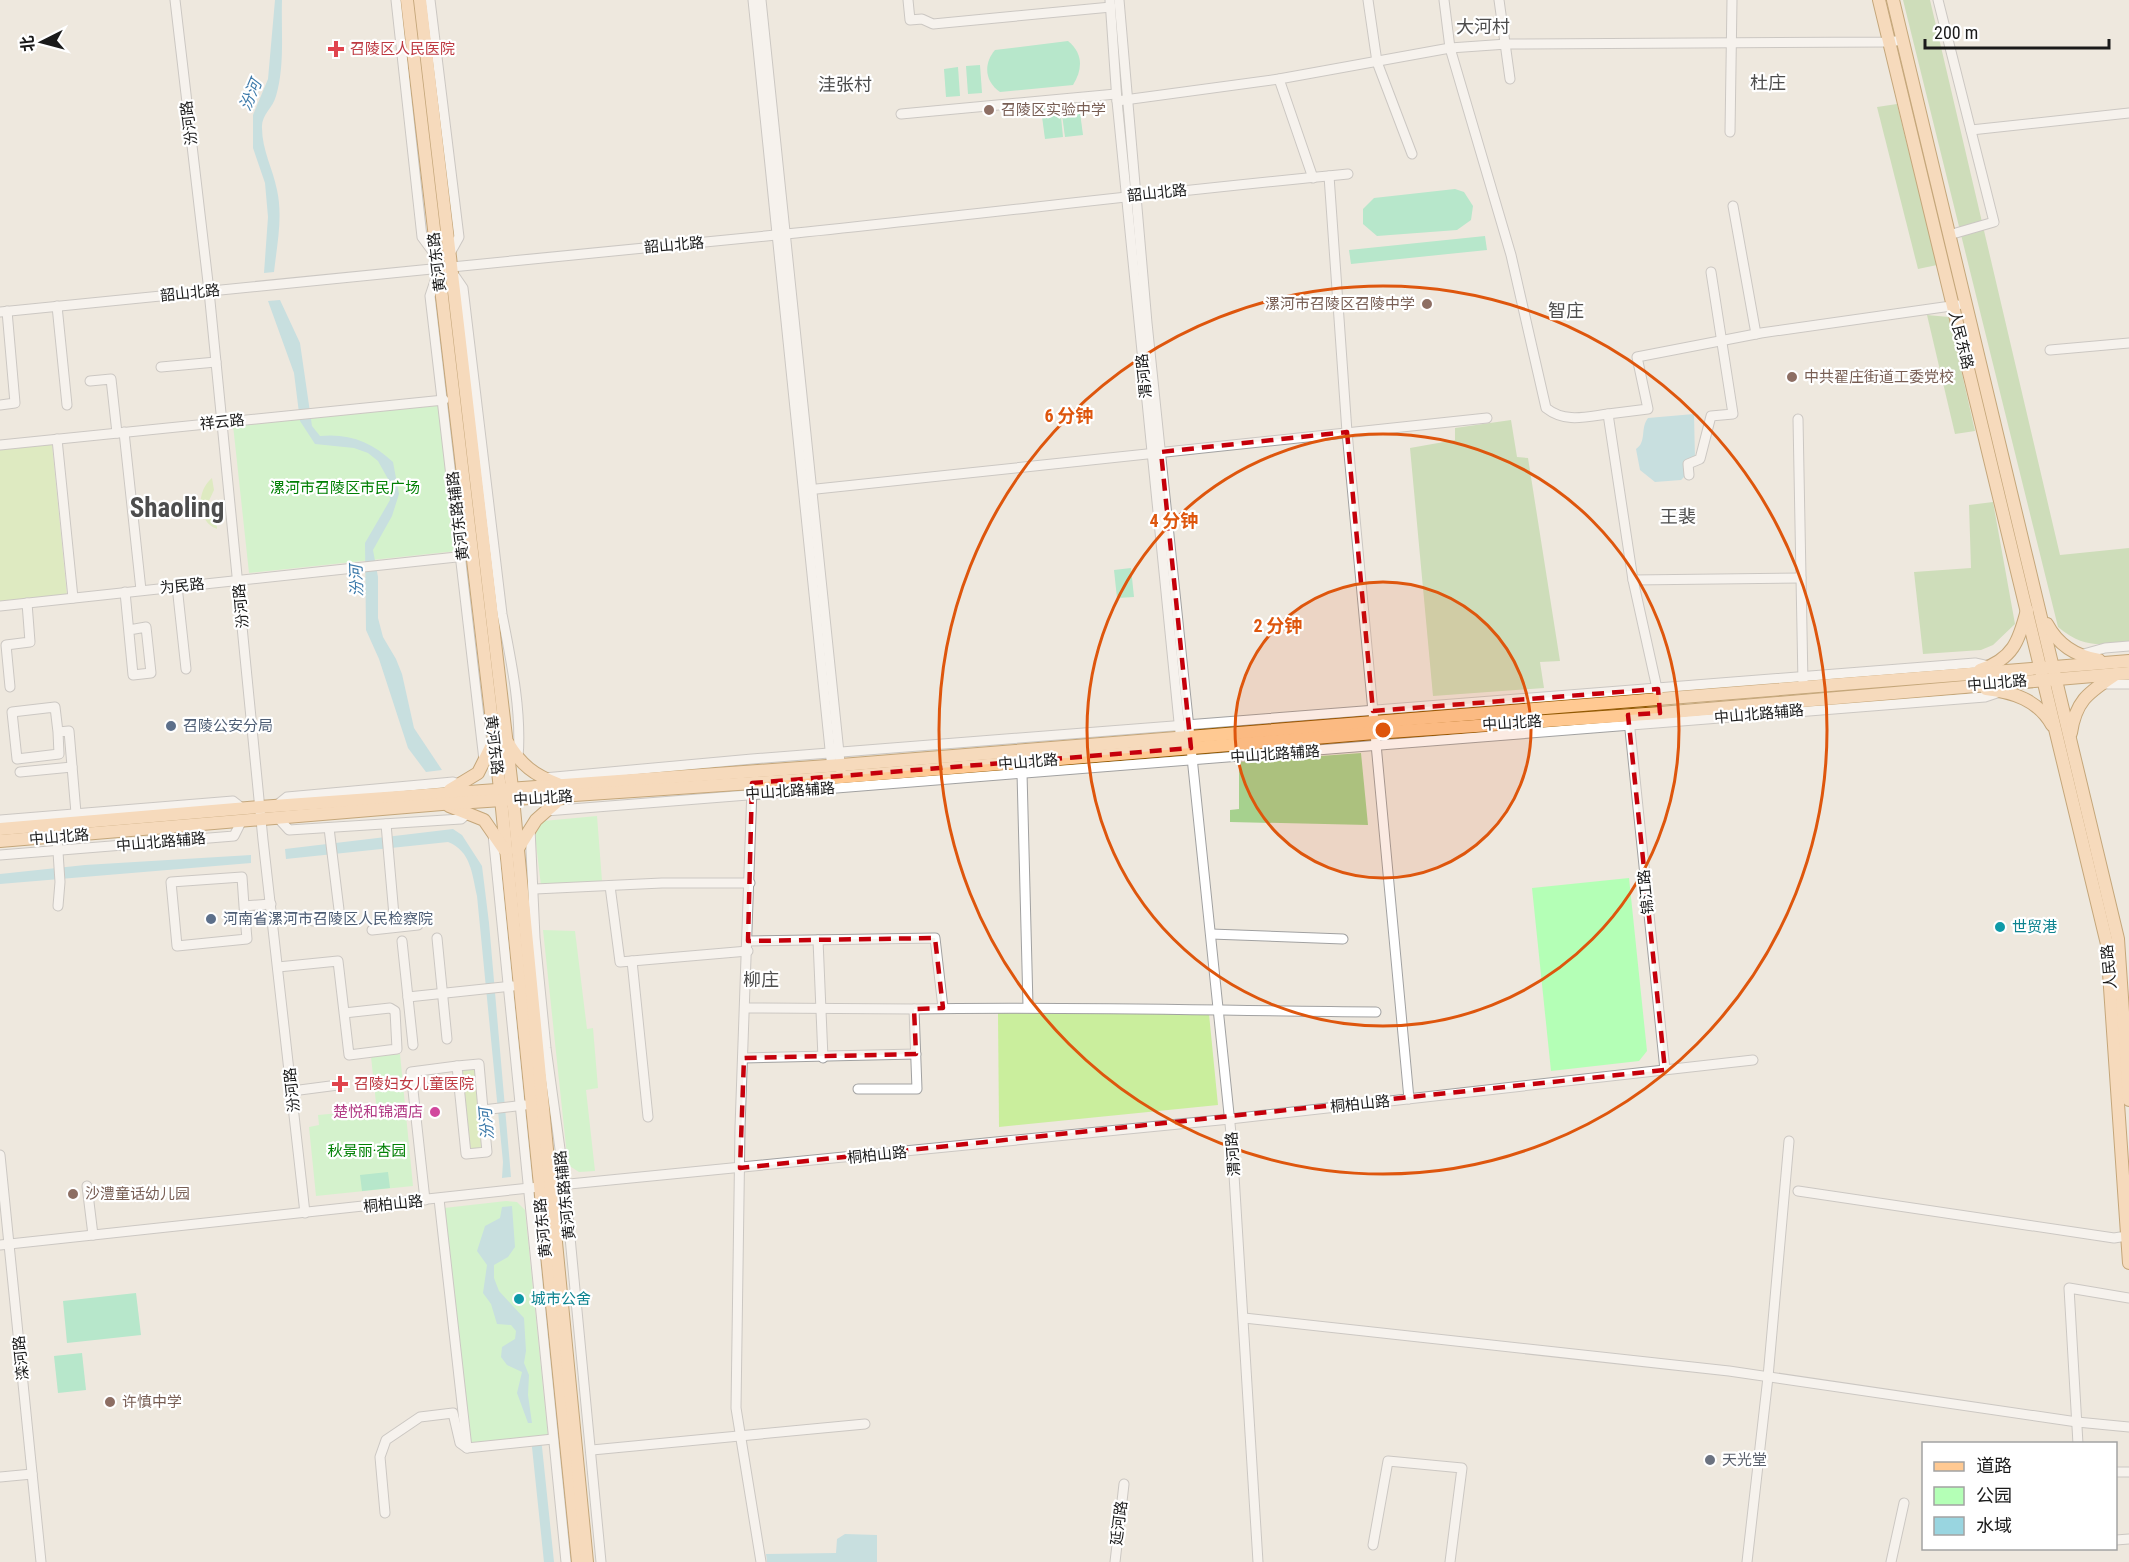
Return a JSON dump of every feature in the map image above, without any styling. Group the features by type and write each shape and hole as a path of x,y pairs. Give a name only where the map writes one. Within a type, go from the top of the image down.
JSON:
{"main road":[{"name":"黄河东路","path":"407,0 467,556 500,741"},
{"name":"黄河东路","path":"420,0 506,795 539,1187 578,1562"},
{"name":"人民东路","path":"1879,0 1953,306 2033,609"},
{"name":"人民东路","path":"1893,0 1966,304 2048,673"},
{"path":"1965,680 1992,666 2010,653 2019,640 2033,609 2054,636 2080,655 2120,670"},
{"name":"中山北路","path":"0,829 242,808 442,799 752,777 836,765 1184,731 1660,706 2048,673 2120,670 2129,661"},
{"path":"1965,680 2029,700 2041,710 2064,737 2077,706 2087,694 2120,670"},
{"name":"人民路","path":"2048,673 2118,939 2129,1100"},
{"name":"中山北路","path":"836,765 1192,754 1374,722 1629,720 1660,706 1803,683 1965,680"},
{"name":"人民路","path":"2064,737 2107,944 2129,1263"},
{"path":"500,741 518,758 562,791 511,850 484,820 442,799 478,773 500,741"},
{"name":"中山北路","path":"0,841 279,819 442,799"},
{"name":"黄河东路","path":"511,850 513,986 525,1105 539,1187 586,1562"}],"street":[{"name":"汾河路","path":"175,0 209,291 261,820 305,1213"},
{"path":"396,0 422,237 437,265"},
{"path":"430,0 459,237 450,264 464,288 502,614 510,655 519,742 518,758"},
{"path":"753,0 782,235"},
{"path":"761,0 782,235 836,765"},
{"path":"908,0 910,20 922,19 933,24 1110,4"},
{"name":"渭河路","path":"1119,0 1120,98"},
{"path":"1368,0 1377,62 1413,154"},
{"path":"1444,0 1449,48 1511,255 1546,408 1557,416 1571,418 1648,408 1637,357 1756,334 1966,304"},
{"path":"1499,0 1510,78"},
{"path":"1730,132 1732,0"},
{"path":"1938,0 1994,222 1949,235"},
{"name":"渭河路","path":"1110,4 1184,731 1192,754 1230,1119 1258,1562"},
{"path":"901,114 1120,98 1279,79 1449,48 1505,44 1889,42 1902,40"},
{"path":"1279,79 1313,178"},
{"path":"1971,130 2129,113"},
{"name":"韶山北路","path":"3,312 437,265 782,235 1131,195 1348,174"},
{"path":"1329,176 1347,432 1409,1099"},
{"path":"1732,206 1756,334"},
{"name":"黄河东路辅路","path":"437,265 430,296 467,556 485,762"},
{"path":"1689,475 1688,464 1700,459 1711,416 1733,414 1711,272"},
{"path":"57,306 67,405"},
{"path":"0,405 15,403 11,355 3,312"},
{"path":"2050,350 2129,343"},
{"path":"0,356 11,355"},
{"path":"161,367 216,362"},
{"path":"90,381 111,379 141,590"},
{"name":"祥云路","path":"0,445 444,400"},
{"path":"1608,414 1633,580 1660,706"},
{"path":"808,489 1487,418"},
{"path":"1798,419 1803,683 1975,663 1992,666"},
{"path":"57,439 73,598"},
{"name":"为民路","path":"0,606 467,556"},
{"path":"1633,580 1801,578"},
{"path":"177,586 186,669"},
{"path":"125,592 133,675 151,673 146,627 129,630"},
{"path":"10,687 6,645 30,642 27,603"},
{"path":"2080,655 2105,648 2129,646"},
{"path":"2101,684 2129,684"},
{"name":"中山北路辅路","path":"1660,706 1985,697 2002,691"},
{"path":"55,707 58,732 59,754 17,759 12,712 55,707"},
{"name":"中山北路辅路","path":"542,778 1022,773 1192,754 1376,747 1629,720"},
{"name":"锦江路","path":"1629,720 1665,1070"},
{"path":"58,732 69,731 76,813"},
{"path":"20,772 72,767"},
{"path":"1022,773 1028,1006"},
{"path":"752,777 740,1168 736,1408 761,1562"},
{"name":"中山北路辅路","path":"546,811 752,777"},
{"path":"277,806 287,797 453,782 463,785"},
{"path":"0,820 233,801 242,808"},
{"path":"279,819 289,830 461,819 468,813"},
{"name":"中山北路辅路","path":"0,855 234,836 242,822"},
{"path":"386,824 395,927"},
{"path":"313,921 340,918 329,828"},
{"name":"黄河东路辅路","path":"530,828 535,889 535,938 565,1185 601,1562"},
{"path":"408,997 513,986 492,829"},
{"path":"57,837 60,882 58,906"},
{"path":"242,877 244,906 247,939 177,946 171,882 242,877"},
{"path":"535,889 750,883"},
{"path":"610,886 620,962 818,940 935,938 943,1008"},
{"path":"244,906 271,903"},
{"path":"372,930 417,925"},
{"path":"1211,934 1343,939"},
{"path":"437,938 447,1039"},
{"path":"402,940 413,1045"},
{"path":"818,940 823,1058"},
{"path":"278,967 338,961 348,1055 397,1049 395,1011 390,1008 344,1013"},
{"path":"632,961 648,1117"},
{"path":"746,1008 914,1009 1028,1006 1376,1012"},
{"path":"858,1089 917,1089 914,1009"},
{"path":"744,1058 823,1058 916,1054"},
{"name":"桐柏山路","path":"5,1245 539,1187 1230,1119 1753,1060"},
{"path":"425,1200 411,1072 457,1066 479,1064 487,1152 466,1154 457,1066"},
{"path":"292,1091 338,1085"},
{"path":"483,1110 525,1105"},
{"path":"1747,1562 1768,1377 1789,1141"},
{"name":"滦河路","path":"0,1158 5,1245 41,1562"},
{"path":"87,1186 93,1235"},
{"path":"539,1187 553,1439 566,1562"},
{"path":"1798,1191 2114,1238 2127,1236"},
{"path":"439,1199 467,1448"},
{"path":"2078,1442 2069,1288 2129,1298"},
{"path":"1244,1318 1768,1377 2077,1422 2129,1427"},
{"path":"385,1513 380,1457 386,1440 420,1417 453,1413 460,1443 467,1448 553,1439"},
{"path":"592,1450 865,1424"},
{"path":"1373,1545 1388,1461 1462,1468 1450,1562"},
{"path":"0,1477 32,1474"},
{"name":"延河路","path":"1115,1562 1124,1484"},
{"path":"1891,1562 1904,1503"}],"highlighted area":[{"path":"1347,432 1373,711 1658,689 1660,713 1628,715 1665,1070 740,1168 744,1058 916,1054 914,1009 943,1008 935,938 748,941 752,783 1191,748 1161,452"}],"green space":[{"path":"1903,0 1930,0 2060,555 2129,548 2129,642 2091,644 2076,639 2058,627"},
{"path":"1068,41 1077,51 1080,62 1079,73 1073,85 1000,92 991,83 987,67 995,50"},
{"path":"980,65 982,93 968,94 966,66"},
{"path":"958,67 960,96 946,97 944,69"},
{"path":"1897,104 1937,265 1918,269 1877,107"},
{"path":"1079,105 1083,135 1065,137 1061,107"},
{"path":"1060,107 1063,137 1045,139 1041,109"},
{"path":"1455,189 1464,192 1473,206 1471,220 1457,230 1377,236 1363,224 1363,209 1374,198"},
{"path":"1485,236 1487,250 1351,264 1349,250"},
{"path":"1927,315 1949,317 1975,431 1955,434"},
{"name":"漯河市召陵区市民广场","path":"441,403 457,551 249,573 233,425"},
{"path":"1511,420 1517,457 1528,458 1560,661 1540,662 1544,688 1433,696 1410,448 1455,440 1455,428"},
{"path":"52,444 67,595 0,602 0,449"},
{"path":"212,478 214,490 207,505 216,517 217,529 205,519 201,505 203,490"},
{"path":"1993,502 2015,624 1993,645 1981,650 1923,654 1914,572 1971,568 1969,505"},
{"path":"1131,568 1134,597 1117,598 1114,570"},
{"path":"1361,753 1368,825 1230,822 1230,810 1239,809 1239,762"},
{"path":"597,816 602,881 541,886 535,835 543,821"},
{"path":"1629,878 1647,1051 1639,1061 1551,1071 1532,888"},
{"path":"543,930 575,931 587,1029 593,1028 598,1088 586,1090 595,1171 579,1172 568,1165"},
{"path":"998,1013 1209,1014 1218,1105 999,1127"},
{"name":"秋景丽·杏园","path":"400,1054 413,1186 316,1196 309,1127 319,1125 318,1115 372,1110 376,1103 371,1057"},
{"path":"475,1066 484,1150 471,1152 462,1068"},
{"path":"388,1172 390,1188 362,1191 360,1175"},
{"path":"506,1201 517,1202 525,1210 548,1436 469,1444 444,1208"},
{"path":"136,1293 141,1335 67,1343 63,1301"},
{"path":"82,1353 86,1390 58,1393 54,1356"}],"water":[{"path":"275,0 282,0 281,73 276,96 263,119 262,128 279,200 279,221 274,272 264,273 268,217 265,183 253,148 253,115 268,79"},
{"path":"280,300 300,343 312,426 320,436 341,436 360,440 377,449 393,462 399,494 392,516 373,550 378,577 378,618 383,637 402,674 414,728 442,770 426,772 408,748 379,659 366,630 365,543 390,500 388,479 378,461 368,453 354,448 315,444 300,421 294,373 268,301"},
{"path":"1694,414 1695,459 1685,460 1684,477 1681,480 1655,482 1640,470 1636,449 1641,443 1648,418"},
{"path":"453,829 462,835 482,866 511,1177 502,1178 503,1162 477,896 472,872 462,851 448,842 286,859 285,849"},
{"path":"251,855 251,863 0,884 0,874 85,865"},
{"path":"512,1206 515,1247 508,1257 494,1265 494,1278 499,1291 524,1318 526,1351 524,1363 529,1375 528,1395 532,1423 528,1423 517,1393 522,1372 507,1365 501,1357 502,1347 515,1339 516,1331 511,1325 497,1324 491,1304 483,1293 487,1265 477,1251 485,1226 500,1218 502,1207"},
{"path":"845,1534 877,1535 877,1562 767,1562 766,1554 836,1553 837,1539"}],"waterway":[{"name":"汾河","path":"537,1447 549,1562"}],"place":[{"name":"召陵区人民医院","path":"336,49"},
{"name":"召陵区实验中学","path":"989,110"},
{"name":"漯河市召陵区召陵中学","path":"1427,304"},
{"name":"中共翟庄街道工委党校","path":"1792,377"},
{"name":"召陵公安分局","path":"171,726"},
{"name":"河南省漯河市召陵区人民检察院","path":"211,919"},
{"name":"世贸港","path":"2000,927"},
{"name":"召陵妇女儿童医院","path":"340,1084"},
{"name":"楚悦和锦酒店","path":"435,1112"},
{"name":"沙澧童话幼儿园","path":"73,1194"},
{"name":"城市公舍","path":"519,1299"},
{"name":"许慎中学","path":"110,1402"},
{"name":"天光堂","path":"1710,1460"}],"district":[{"name":"大河村","path":"1483,27"},
{"name":"杜庄","path":"1768,83"},
{"name":"洼张村","path":"845,85"},
{"name":"智庄","path":"1566,311"},
{"name":"Shaoling","path":"177,508"},
{"name":"王裴","path":"1678,517"},
{"name":"柳庄","path":"761,980"}]}
